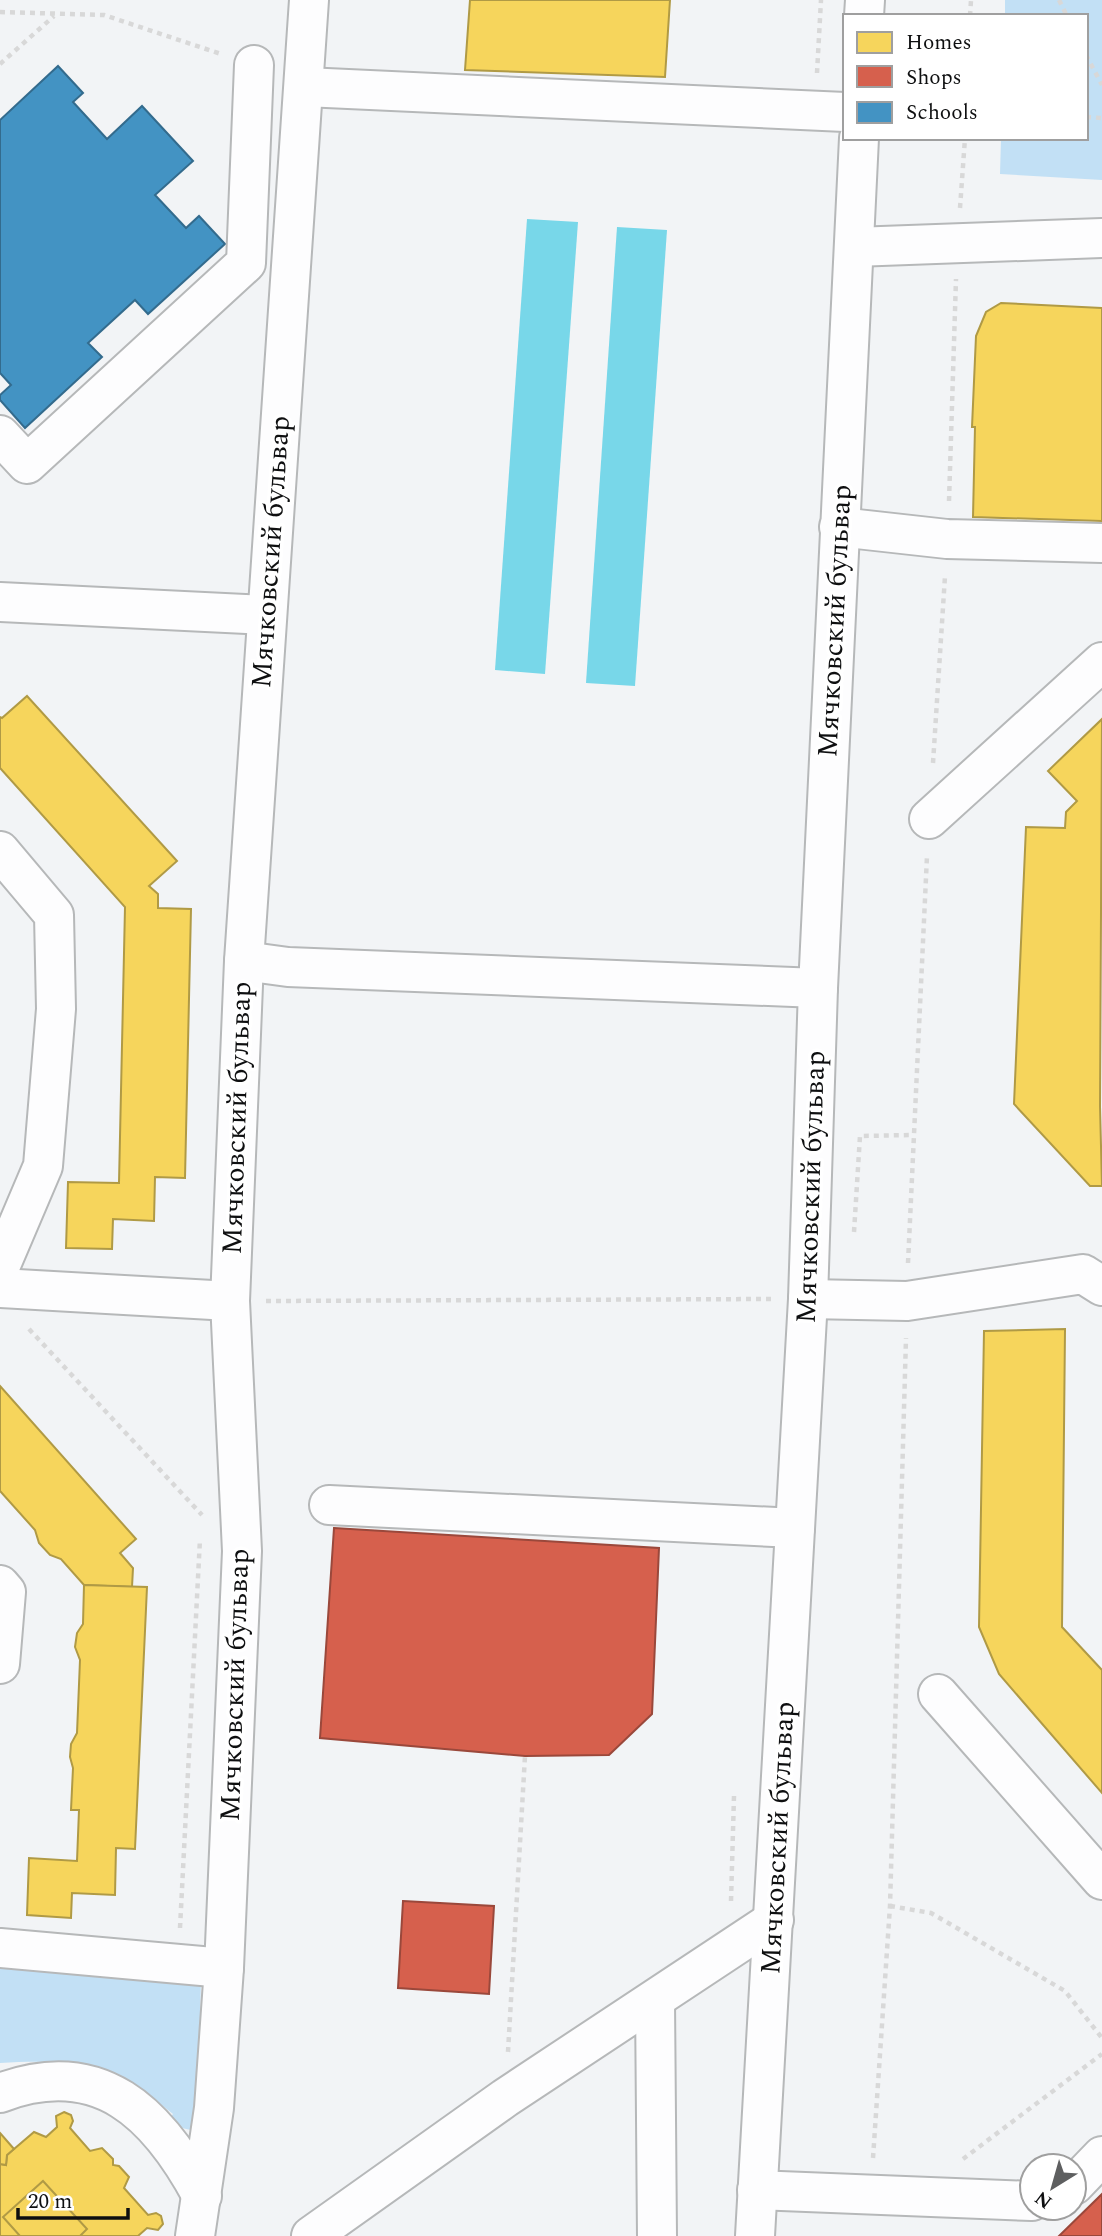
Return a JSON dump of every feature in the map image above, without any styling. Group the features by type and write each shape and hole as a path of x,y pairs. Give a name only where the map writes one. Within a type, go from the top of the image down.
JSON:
{"street":[{"name":"Мячковский бульвар","path":"195,2236 214,2108 224,1968 242,1550 230,1301 244,961 309,0"},
{"path":"0,435 27,464 246,263 254,65"},
{"path":"305,87 830,112"},
{"name":"Мячковский бульвар","path":"755,2236 775,1920 808,1299 818,988 859,140"},
{"path":"853,247 1102,238"},
{"path":"839,527 947,539 1102,543"},
{"path":"0,602 266,615"},
{"path":"929,819 1102,662"},
{"path":"0,851 54,915 56,1009 43,1166 0,1267"},
{"path":"244,961 302,967 818,988"},
{"path":"808,1299 907,1301 1096,1274"},
{"path":"0,1288 230,1301"},
{"path":"329,1505 795,1528"},
{"path":"0,1585 6,1592 0,1664"},
{"path":"938,1694 1102,1880"},
{"path":"311,2236 505,2098 775,1920"},
{"path":"0,1948 224,1968"},
{"path":"655,2000 657,2236"},
{"path":"0,2093 16,2087 72,2083 95,2087 119,2096 141,2110 158,2128 202,2196"},
{"path":"1088,2170 1102,2156"},
{"path":"757,2190 1018,2200"}],"path":[{"path":"821,0 830,112"},
{"path":"0,12 104,15 254,65"},
{"path":"0,64 55,15"},
{"path":"1088,59 1102,85"},
{"path":"870,2193 890,1906 913,1135 947,539 958,244 965,140"},
{"path":"854,1232 860,1136 913,1135"},
{"path":"230,1301 808,1299"},
{"path":"27,1327 202,1514 242,1550"},
{"path":"505,2098 525,1756"},
{"path":"731,1906 734,1796"},
{"path":"890,1906 931,1913 1065,1991 1102,2038"},
{"path":"915,2195 1102,2054"}],"shaded area":[{"path":"1005,0 1102,0 1102,180 1000,174 1001,140 1088,140 1088,14 1005,14"},
{"path":"0,1965 201,1980 197,2130 179,2126 170,2118 173,2114 152,2098 112,2075 92,2068 50,2062 0,2063"}],"water":[{"path":"527,219 578,222 545,674 495,670"},
{"path":"617,227 667,230 635,686 586,683"}],"building: Homes":[{"path":"470,0 670,0 665,77 465,70"},
{"path":"1001,303 1102,308 1102,521 973,517 975,427 972,427 976,336 986,312"},
{"path":"27,696 177,861 149,886 158,894 158,908 191,909 185,1178 155,1177 154,1221 113,1219 112,1249 66,1248 68,1182 119,1183 125,907 0,768 0,717"},
{"path":"1102,719 1102,1186 1090,1186 1014,1104 1026,827 1065,828 1066,812 1077,801 1048,771"},
{"path":"1065,1329 1062,1627 1102,1670 1102,1793 999,1674 979,1627 984,1331"},
{"path":"0,1386 136,1539 120,1553 133,1568 132,1587 84,1585 61,1559 50,1555 39,1543 35,1530 0,1491"},
{"path":"84,1585 147,1587 135,1849 116,1848 115,1895 72,1893 71,1918 27,1915 29,1858 77,1861 79,1810 71,1810 73,1768 70,1757 71,1744 77,1733 80,1660 75,1647 77,1633 83,1624"},
{"path":"64,2112 71,2115 73,2121 70,2128 90,2151 102,2148 113,2159 113,2165 119,2166 129,2177 124,2188 148,2215 156,2213 161,2216 163,2224 158,2230 147,2228 138,2236 0,2236 0,2164 6,2165 7,2155 34,2132 46,2137 57,2127 56,2116"},
{"path":"0,2133 14,2149 7,2155 6,2165 0,2164"},
{"path":"43,2181 87,2229 80,2236 20,2236 3,2217"}],"building: Shops":[{"path":"334,1528 659,1548 652,1714 609,1755 525,1756 320,1738"},
{"path":"403,1901 494,1906 489,1994 398,1988"},
{"path":"1102,2194 1102,2236 1059,2236 1073,2222 1088,2222 1088,2208"}],"building: Schools":[{"path":"58,66 83,93 73,102 107,139 142,106 193,161 155,195 186,228 199,216 225,244 148,314 135,300 88,343 102,357 25,428 0,400 0,395 11,385 0,373 0,120"}]}
